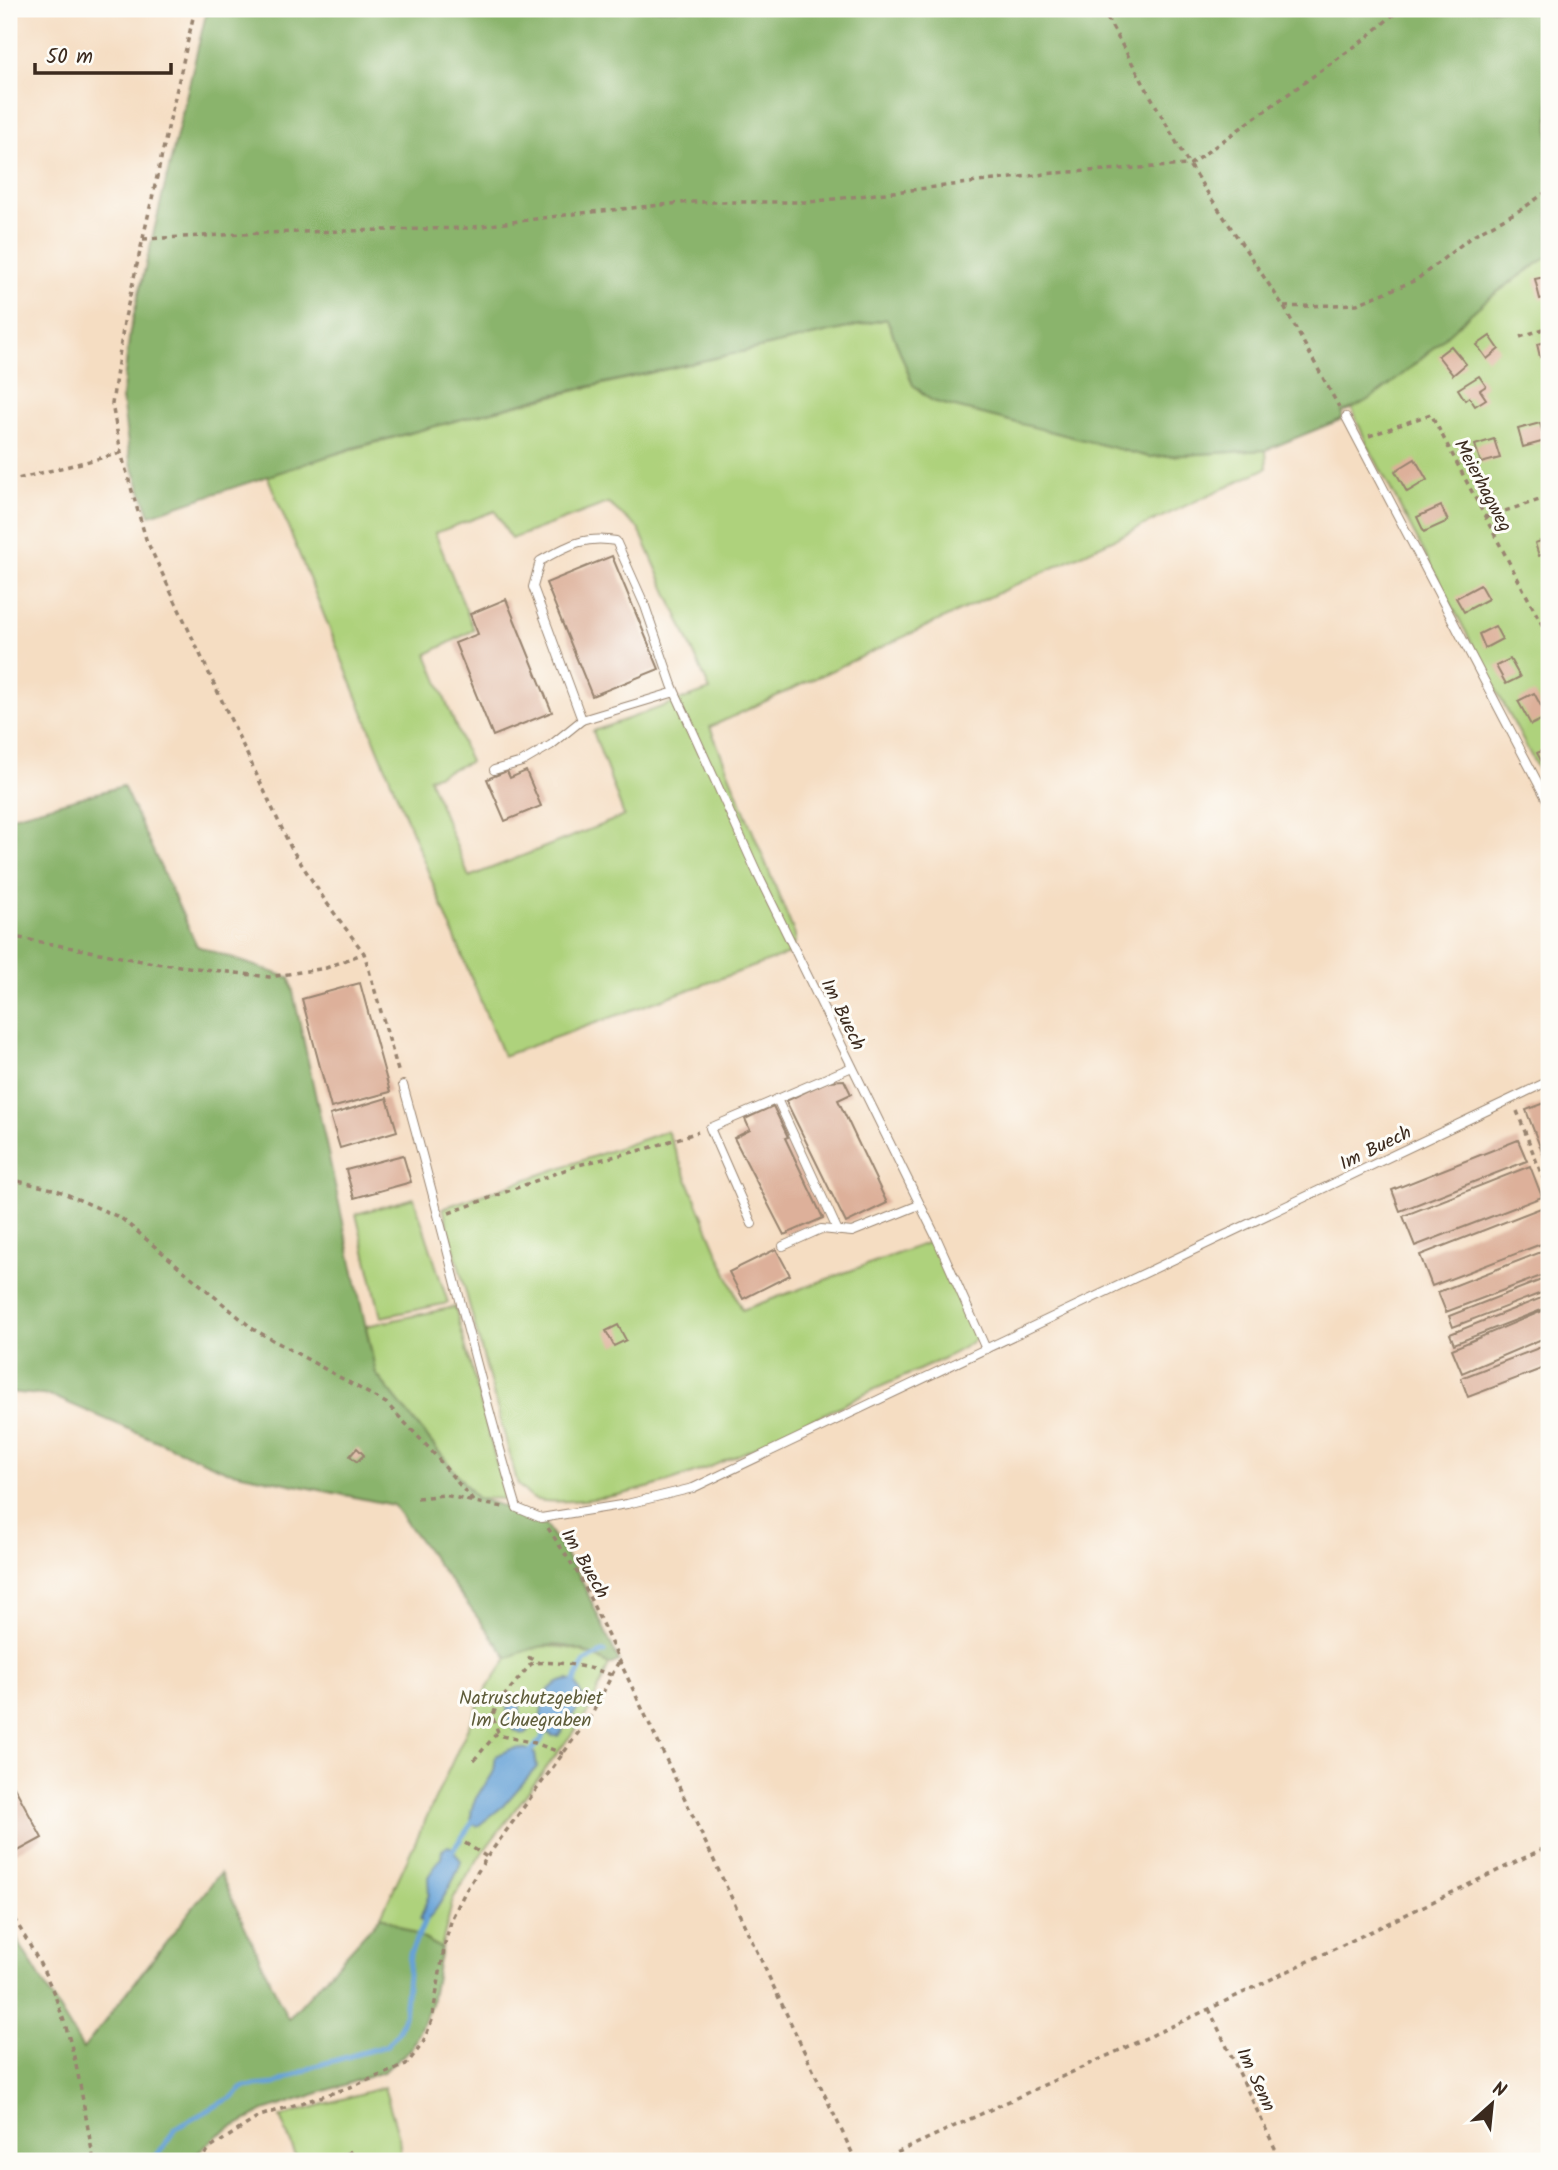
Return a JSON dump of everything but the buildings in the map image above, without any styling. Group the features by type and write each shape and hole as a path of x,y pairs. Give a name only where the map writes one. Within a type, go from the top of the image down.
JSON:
{"lane":[{"path":"1346,417 1549,804"},
{"name":"Im Buech","path":"582,720 533,587 540,561 570,544 597,537 616,541 645,606 675,692 758,875 937,1239 986,1349"},
{"path":"494,770 522,762 551,745 582,720 675,692"},
{"path":"752,1224 709,1128 852,1067"},
{"name":"Im Buech","path":"517,1508 541,1518 627,1504 693,1488 1549,1081"},
{"path":"402,1086 440,1216 475,1358 517,1508"},
{"path":"777,1099 838,1231"},
{"path":"783,1246 821,1229 852,1233 919,1205"}],"path":[{"path":"195,9 124,322 112,404 121,453 146,539 291,848 364,953 402,1086"},
{"path":"1102,9 1188,165 1284,307 1346,417"},
{"path":"143,239 467,228 692,202 808,202 1054,173 1188,165 1365,39 1400,9"},
{"path":"1284,307 1357,304 1416,280 1475,234 1522,209 1549,190"},
{"path":"1520,337 1549,327"},
{"name":"Meierhagweg","path":"1358,441 1431,414 1549,638"},
{"path":"9,481 121,453"},
{"path":"1486,517 1549,496"},
{"path":"9,936 147,962 269,977 326,968 364,953"},
{"path":"1512,1098 1549,1194"},
{"path":"440,1216 578,1166 646,1149 709,1128"},
{"path":"9,1180 57,1190 121,1218 253,1329 386,1403 429,1448 474,1502"},
{"path":"417,1498 445,1495 517,1508"},
{"name":"Im Buech","path":"541,1518 579,1575 856,2161"},
{"path":"528,1657 538,1662"},
{"path":"564,1754 535,1743 508,1738 498,1732 492,1716 499,1702 531,1664 538,1662 555,1661 611,1675"},
{"path":"197,2161 212,2147 260,2116 348,2088 406,2065 423,2043 432,2021 445,1943 452,1919 486,1857 592,1714 619,1661"},
{"path":"474,1760 498,1732"},
{"path":"465,1843 486,1857"},
{"path":"879,2161 1209,2009 1549,1846"},
{"path":"9,1910 41,1964 61,2010 76,2066 94,2161"},
{"name":"Im Senn","path":"1209,2009 1281,2161"}],"green space":[{"path":"309,9 1549,9 1549,256 1491,297 1395,380 1358,405 1342,412 1342,419 1266,450 1149,457 932,401 913,385 887,319 556,394 353,448 150,515 130,460 122,399 130,331 206,14"},
{"path":"1549,256 1549,790 1366,442 1352,409 1380,392 1485,301"},
{"path":"887,319 913,385 1149,457 1266,450 1267,468 710,727 795,935 789,954 503,1056 267,475 498,410","holes":["608,503 639,529 710,690 593,731 624,816 469,877 429,778 470,762 427,654 474,630 435,533 495,511 511,539"]},
{"path":"123,786 197,946 290,978 376,1374 476,1498 541,1518 579,1575 619,1661 609,1665 584,1651 560,1645 535,1648 508,1658 393,1505 227,1471 52,1396 9,1392 9,817"},
{"path":"667,1131 742,1310 932,1241 977,1337 959,1350 929,1365 764,1443 688,1475 611,1496 571,1501 534,1499 518,1485 443,1208"},
{"path":"414,1198 448,1303 381,1317 356,1214"},
{"path":"455,1307 506,1499 476,1498 376,1374 366,1326"},
{"name":"Natruschutzgebiet Im Chuegraben","path":"532,1646 572,1649 590,1654 609,1665 589,1711 480,1856 453,1899 441,1948 381,1916 485,1691 508,1658"},
{"path":"220,1873 288,2019 381,1916 441,1948 431,2004 411,2049 383,2072 264,2111 219,2134 189,2161 9,2161 9,1926 83,2049"},
{"path":"384,2087 399,2137 401,2161 298,2161 280,2117"}],"water":[{"path":"568,1680 575,1682 584,1700 558,1736 553,1736 540,1729 542,1705 552,1687"},
{"path":"516,1702 520,1704 520,1714 529,1729 525,1734 512,1728 508,1720 508,1706"},
{"path":"517,1748 535,1754 537,1767 503,1806 478,1826 472,1824 474,1803 493,1773 496,1756"},
{"path":"448,1846 453,1848 461,1861 446,1894 424,1923 420,1919 429,1894 428,1877 441,1857 442,1850"}],"waterway":[{"path":"571,1688 585,1661 604,1652"},
{"path":"527,1755 541,1740 548,1726"},
{"path":"450,1854 475,1819"},
{"path":"153,2161 176,2128 234,2096 244,2087 275,2084 315,2066 386,2046 399,2031 404,2016 410,1954 426,1919"}]}
